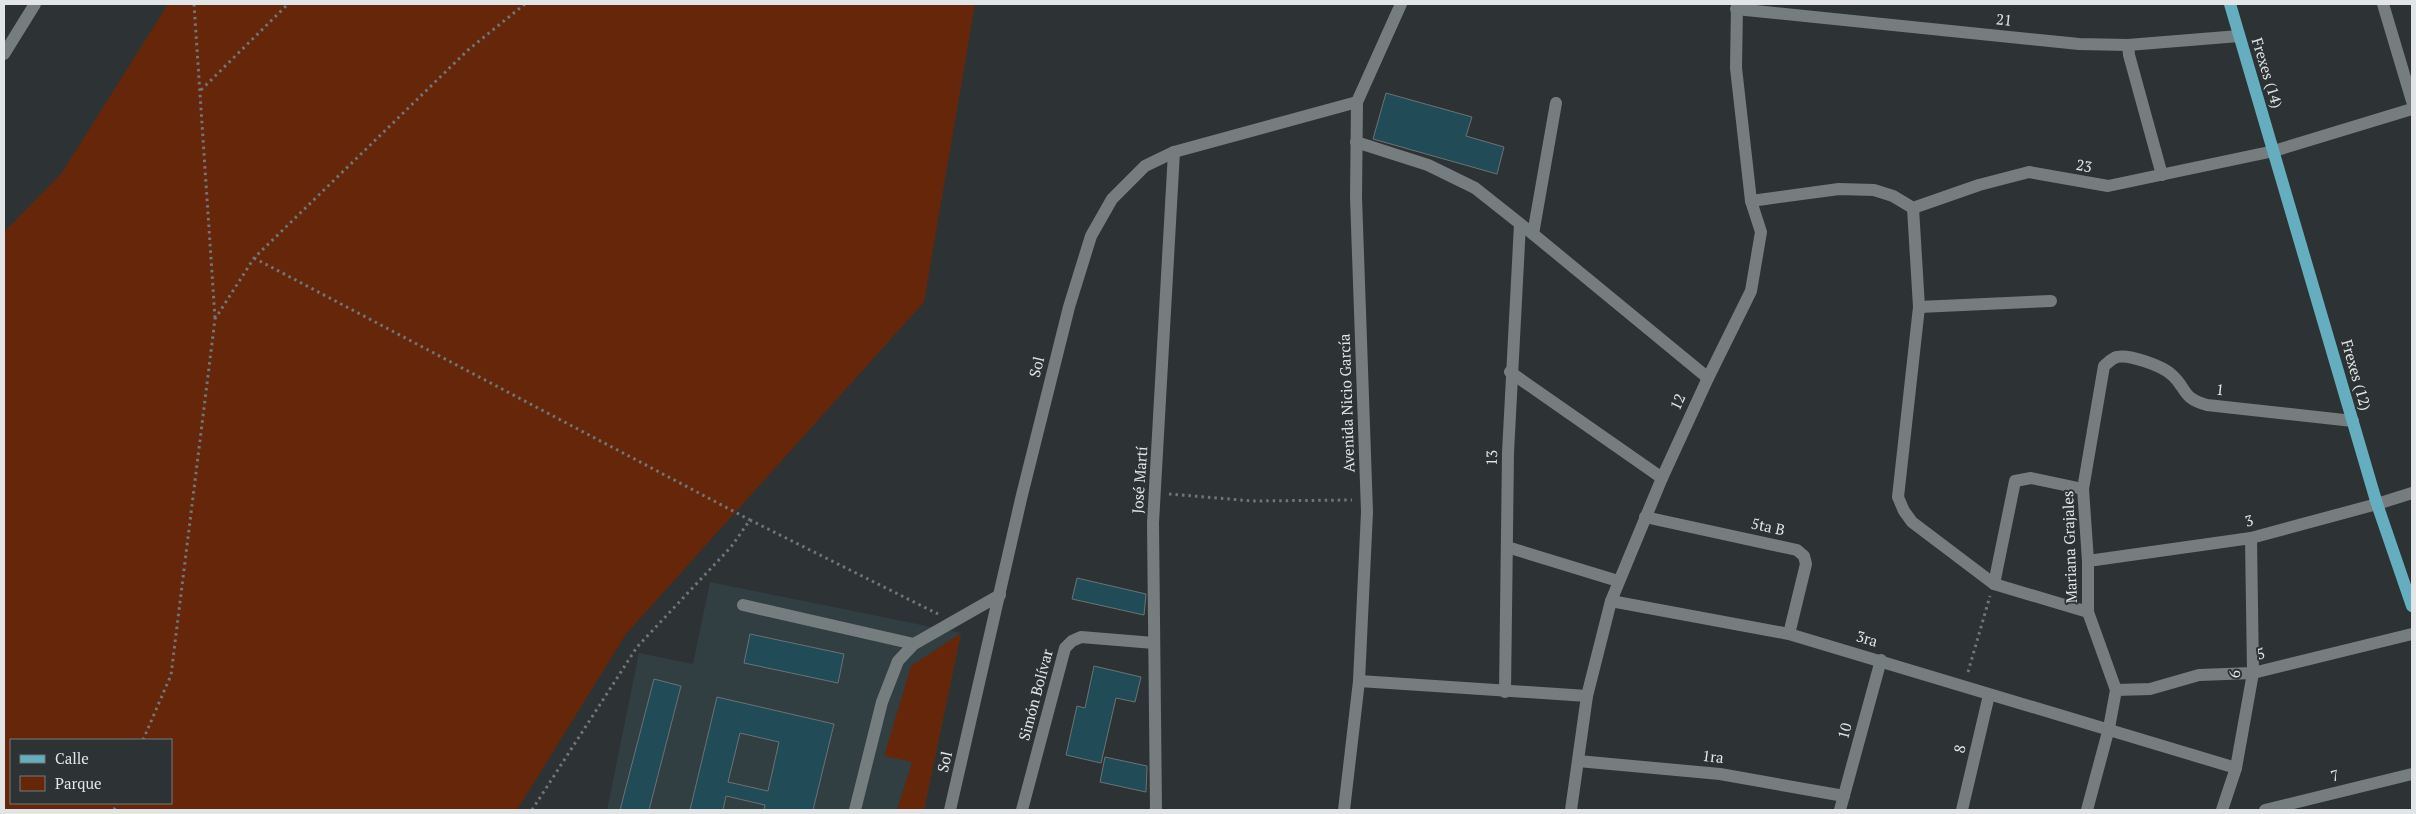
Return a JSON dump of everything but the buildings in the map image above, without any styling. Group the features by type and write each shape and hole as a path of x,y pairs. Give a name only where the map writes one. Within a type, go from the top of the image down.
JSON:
{"main road":[{"name":"Frexes (14)","path":"2230,4 2274,151"},
{"name":"Frexes (12)","path":"2274,151 2377,504 2412,606"}],"street":[{"path":"4,54 35,4"},
{"name":"Avenida Nicio García","path":"1344,810 1359,682 1366,500 1356,142 1357,102 1401,4"},
{"path":"2383,4 2412,100"},
{"name":"21","path":"1736,6 2079,44 2128,45 2239,36"},
{"name":"12","path":"1571,810 1587,696 1611,601 1662,478 1751,291 1762,232 1752,201 1736,68 1736,6"},
{"path":"2128,45 2129,55 2162,175"},
{"name":"Sol","path":"950,810 1021,499 1066,316 1091,236 1112,199 1145,166 1174,152 1357,102"},
{"path":"1534,234 1556,102"},
{"name":"23","path":"1913,208 1979,185 2029,172 2108,186 2274,151 2412,109"},
{"path":"1356,142 1428,165 1475,188 1534,234 1708,378"},
{"name":"José Martí","path":"1156,810 1153,523 1174,152"},
{"path":"1752,201 1840,189 1874,190 1894,196 1913,208 1919,307 1898,497 1904,511 1912,522 1994,584 2088,612"},
{"name":"13","path":"1505,692 1510,372 1520,224"},
{"path":"1919,307 2051,300"},
{"name":"1","path":"2104,366 2114,357 2126,356 2164,368 2174,376 2185,394 2196,402 2353,420"},
{"name":"Mariana Grajales","path":"2104,366 2083,489 2088,561 2088,612 2116,690"},
{"path":"1510,372 1662,478"},
{"path":"1994,584 2016,480 2031,478 2083,489"},
{"name":"3","path":"2088,561 2251,538 2412,493"},
{"name":"5ta B","path":"1645,517 1796,550 1804,556 1806,564 1789,634"},
{"name":"6","path":"2222,810 2236,768 2253,673 2251,538"},
{"path":"1507,547 1618,581"},
{"path":"855,810 882,702 898,661 914,644 1000,595"},
{"name":"3ra","path":"1611,601 1789,634 1881,660 1989,695 2109,728"},
{"path":"743,605 914,644"},
{"name":"5","path":"2116,690 2150,690 2199,675 2253,673 2412,634"},
{"name":"Simón Bolívar","path":"1022,810 1065,648 1072,641 1081,637 1154,642"},
{"name":"10","path":"1840,810 1881,660"},
{"path":"1359,682 1587,696"},
{"path":"2087,810 2109,728 2116,690"},
{"name":"8","path":"1962,810 1989,695"},
{"path":"2109,728 2236,768"},
{"name":"1ra","path":"1578,761 1720,774 1844,796"},
{"name":"7","path":"2265,810 2412,774"}],"path":[{"path":"143,739 171,675 215,319 194,4"},
{"path":"200,91 288,4"},
{"path":"215,319 254,258 468,50 525,4"},
{"path":"254,258 750,520 954,622"},
{"path":"1156,493 1253,501 1366,500"},
{"path":"532,810 637,647 731,547 750,520"},
{"path":"1963,687 1994,584"}],"shaded area":[{"path":"710,582 961,633 924,810 607,810 639,653 693,664"}],"green space":[{"path":"168,4 975,4 924,302 626,634 517,810 4,810 4,232 61,174"},
{"path":"961,633 924,810 897,810 912,762 884,756 911,666"}]}
